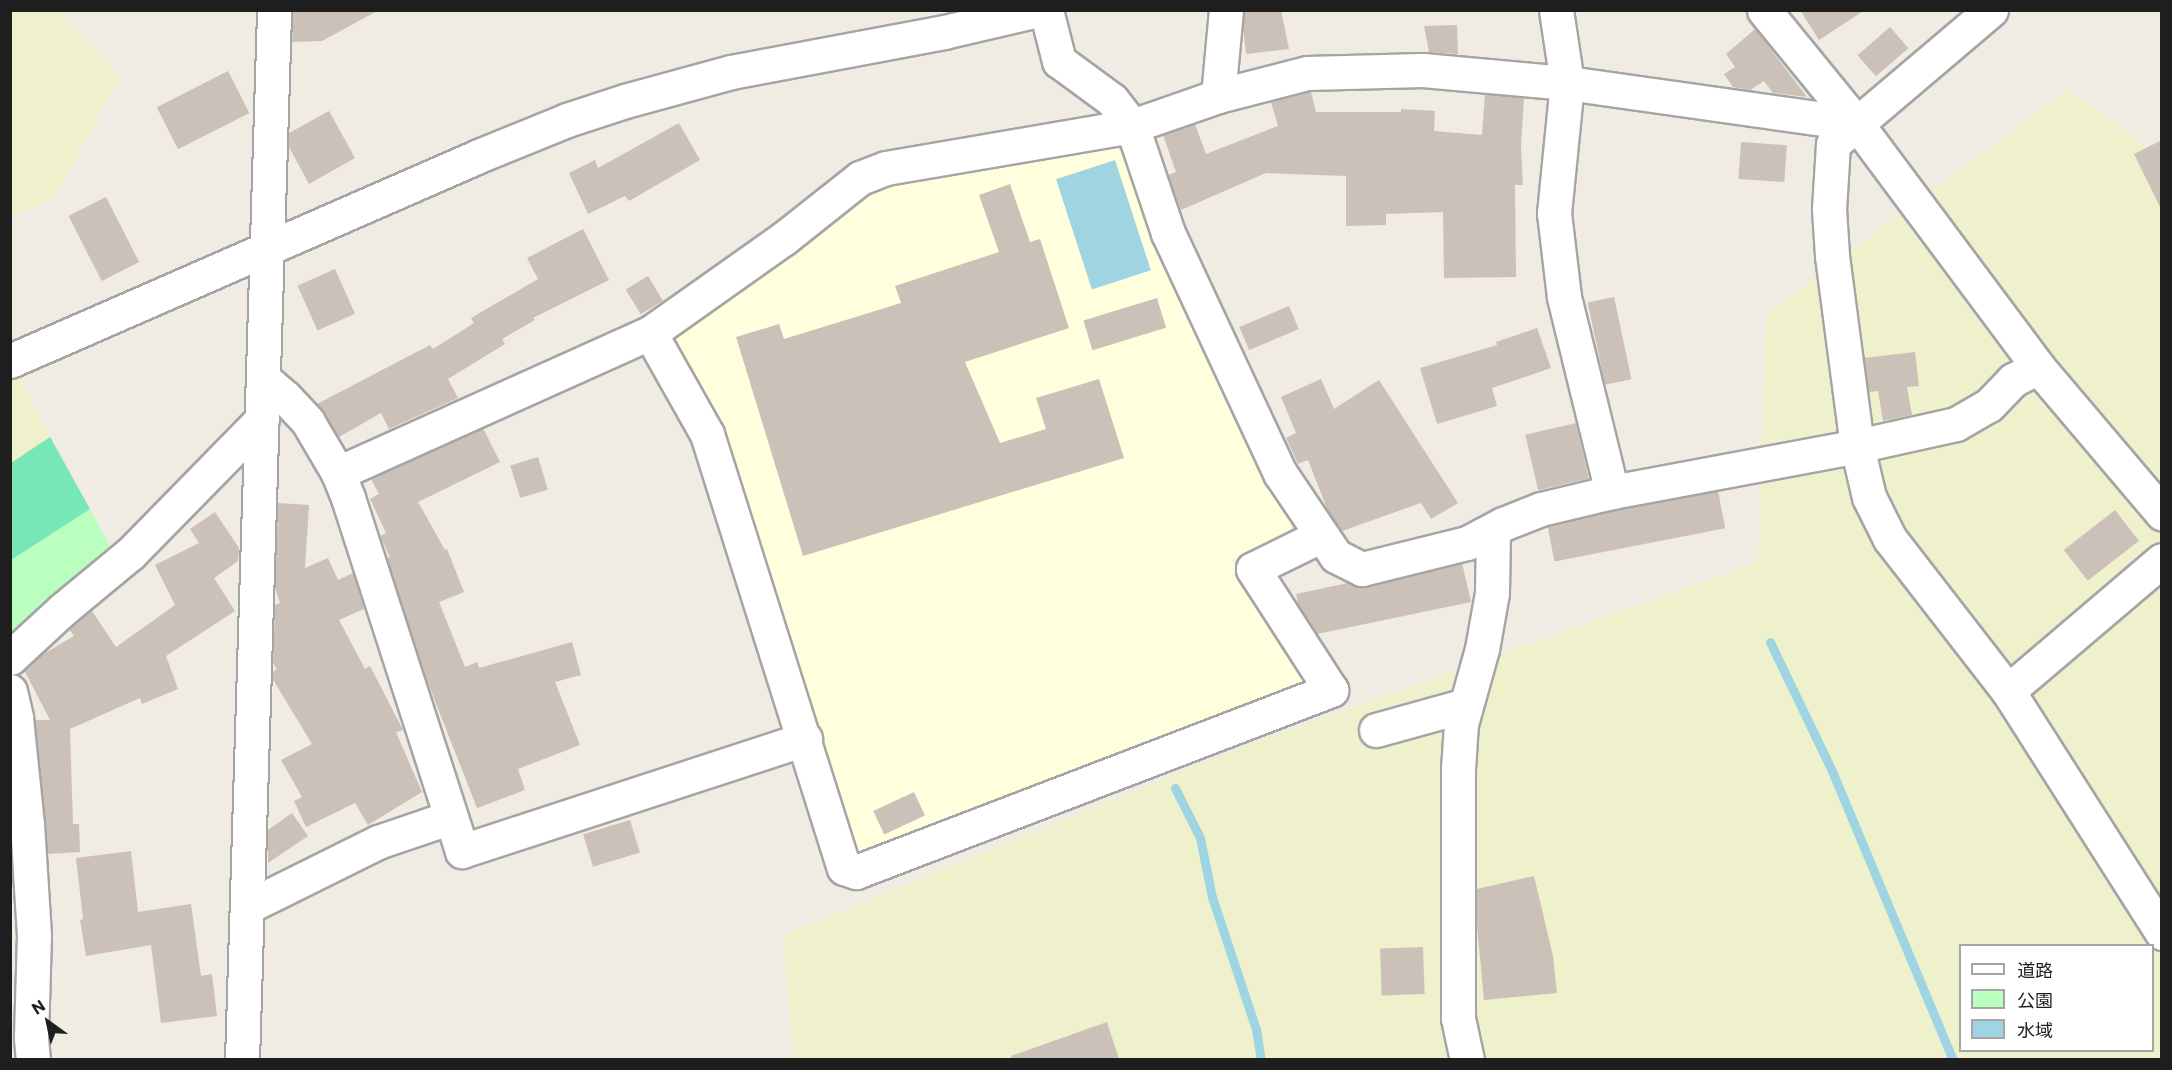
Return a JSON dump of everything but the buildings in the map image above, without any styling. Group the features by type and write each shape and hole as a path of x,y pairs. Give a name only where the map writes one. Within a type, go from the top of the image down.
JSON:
{"street":[{"path":"238,1057 249,906 274,10"},
{"path":"10,361 267,251 481,155 625,101 731,72 940,21 1038,10"},
{"path":"1046,10 1059,61 1112,100 1132,126 1168,233 1280,473 1320,536 1336,556 1362,568 1457,546 1541,509 1612,492 1857,447 1956,424 1989,405 2013,380 2038,367"},
{"path":"1218,96 1226,10"},
{"path":"1556,10 1567,82 1554,213 1564,297 1612,492"},
{"path":"1764,10 1857,124 2038,367 2162,513"},
{"path":"1991,10 1833,144 1828,209 1840,332 1857,447 1869,497 1890,539 2008,691 2162,933"},
{"path":"338,473 650,333 783,239 860,178 886,168 1132,126 1218,96 1307,73 1422,70 1567,82 1857,124"},
{"path":"650,333 706,434 805,739 844,868 856,872 1331,690 1253,569 1320,536"},
{"path":"264,379 285,397 308,422 338,473 355,515 462,851 805,739"},
{"path":"10,658 62,610 130,553 262,419"},
{"path":"1467,1059 1458,1018 1458,769 1461,724 1482,649 1492,593 1493,531"},
{"path":"2008,691 2162,560"},
{"path":"10,692 16,718 26,812 34,935 25,1046"},
{"path":"1376,730 1466,705"},
{"path":"249,906 378,842 451,817"}],"shaded area":[{"path":"11,10 59,11 120,75 55,199 11,217"},
{"path":"2068,89 2161,158 2162,1048 2152,1059 794,1059 782,935 1240,748 1758,562 1766,314"},
{"path":"1114,145 1129,160 1149,227 1242,436 1269,488 1294,523 1287,537 1232,560 1306,680 1296,694 858,861 665,344 671,329 865,184"},
{"path":"10,357 50,437 11,463 10,463"}],"green space":[{"path":"50,437 114,553 11,640 11,463"},
{"path":"50,437 90,509 11,560 11,463"}],"water":[{"path":"1115,160 1151,270 1092,289 1056,179"}],"waterway":[{"path":"1770,642 1832,771 1953,1060"},
{"path":"1175,788 1200,838 1212,897 1256,1029 1261,1060"}]}
